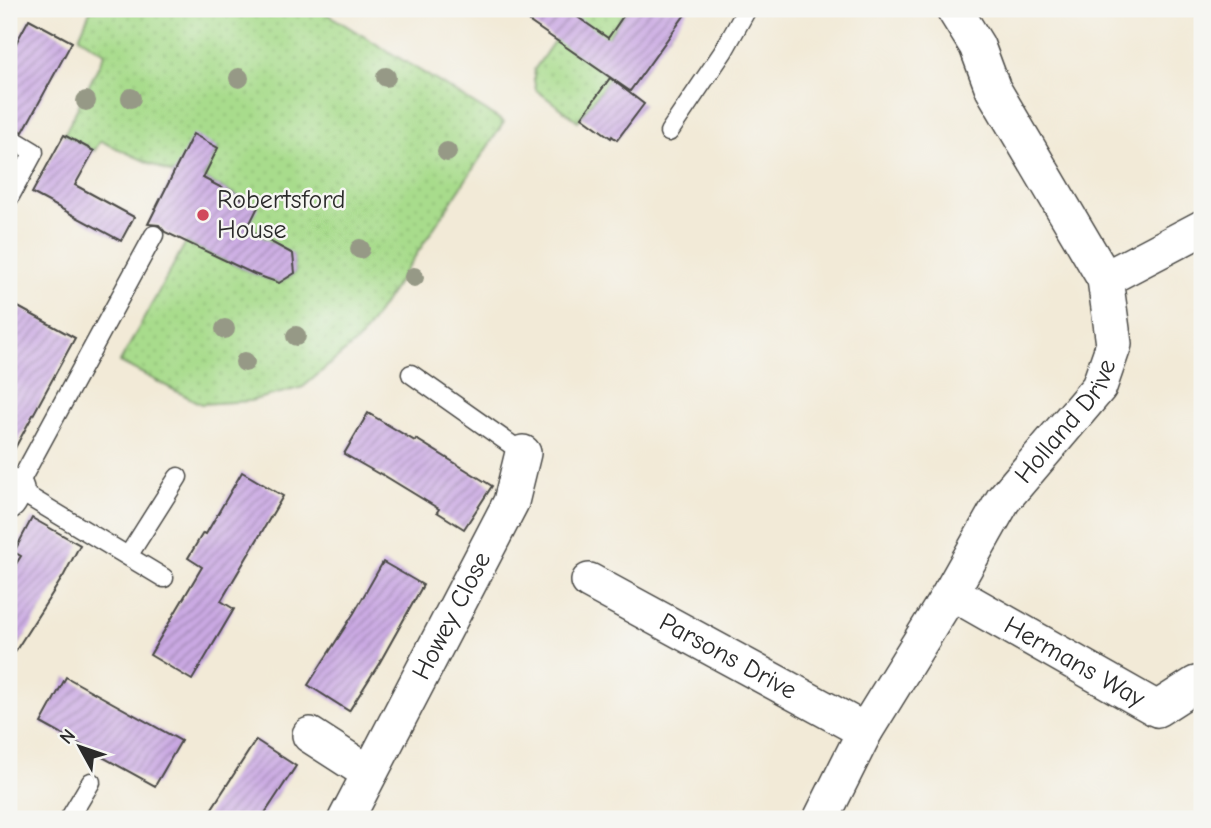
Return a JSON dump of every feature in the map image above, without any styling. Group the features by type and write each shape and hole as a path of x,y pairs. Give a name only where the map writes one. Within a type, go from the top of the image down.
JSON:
{"street":[{"name":"Holland Drive","path":"821,819 865,731 951,592 1003,500 1099,387 1114,344 1105,278 993,89 977,46 954,9"},
{"path":"1105,278 1202,228"},
{"name":"Howey Close","path":"346,819 511,502 523,453"},
{"name":"Parsons Drive","path":"589,581 865,731"},
{"name":"Hermans Way","path":"951,592 1157,709 1196,684"},
{"path":"310,735 369,773"}],"lane":[{"path":"669,132 723,52 747,9"},
{"path":"9,137 34,152 9,198"},
{"path":"154,235 11,492 164,578"},
{"path":"411,374 523,453"},
{"path":"128,556 178,477"},
{"path":"69,819 91,782"}],"green space":[{"path":"91,9 319,9 504,122 361,338 303,387 250,401 201,404 120,362 186,242 279,283 295,273 293,255 247,229 257,206 203,178 218,148 173,174 101,141 94,151 64,135 105,53 79,37"},
{"path":"566,9 628,9 598,51 601,70 610,78 578,121 536,90 534,80 534,70 573,14"}],"building":[{"path":"511,9 566,9 608,38 628,9 689,9 630,91"},
{"path":"29,19 72,42 23,132 9,126 9,56"},
{"path":"610,78 644,104 617,140 582,117"},
{"name":"Robertsford House","path":"193,134 218,148 203,178 258,207 247,229 293,254 295,273 279,283 165,232 159,225 148,224"},
{"path":"64,135 94,151 75,185 134,217 121,241 32,193"},
{"path":"9,302 75,338 9,459"},
{"path":"368,413 492,486 464,529 437,512 439,509 344,454"},
{"path":"242,472 283,496 221,601 234,609 192,680 150,655 202,567 188,558 203,533 206,534"},
{"path":"32,518 80,545 9,661 9,575 21,556 14,552"},
{"path":"383,562 423,585 349,711 308,685"},
{"path":"66,677 181,741 155,786 41,723"},
{"path":"256,740 296,766 261,819 205,819"}],"place":[{"name":"Robertsford House","path":"203,215"}]}
